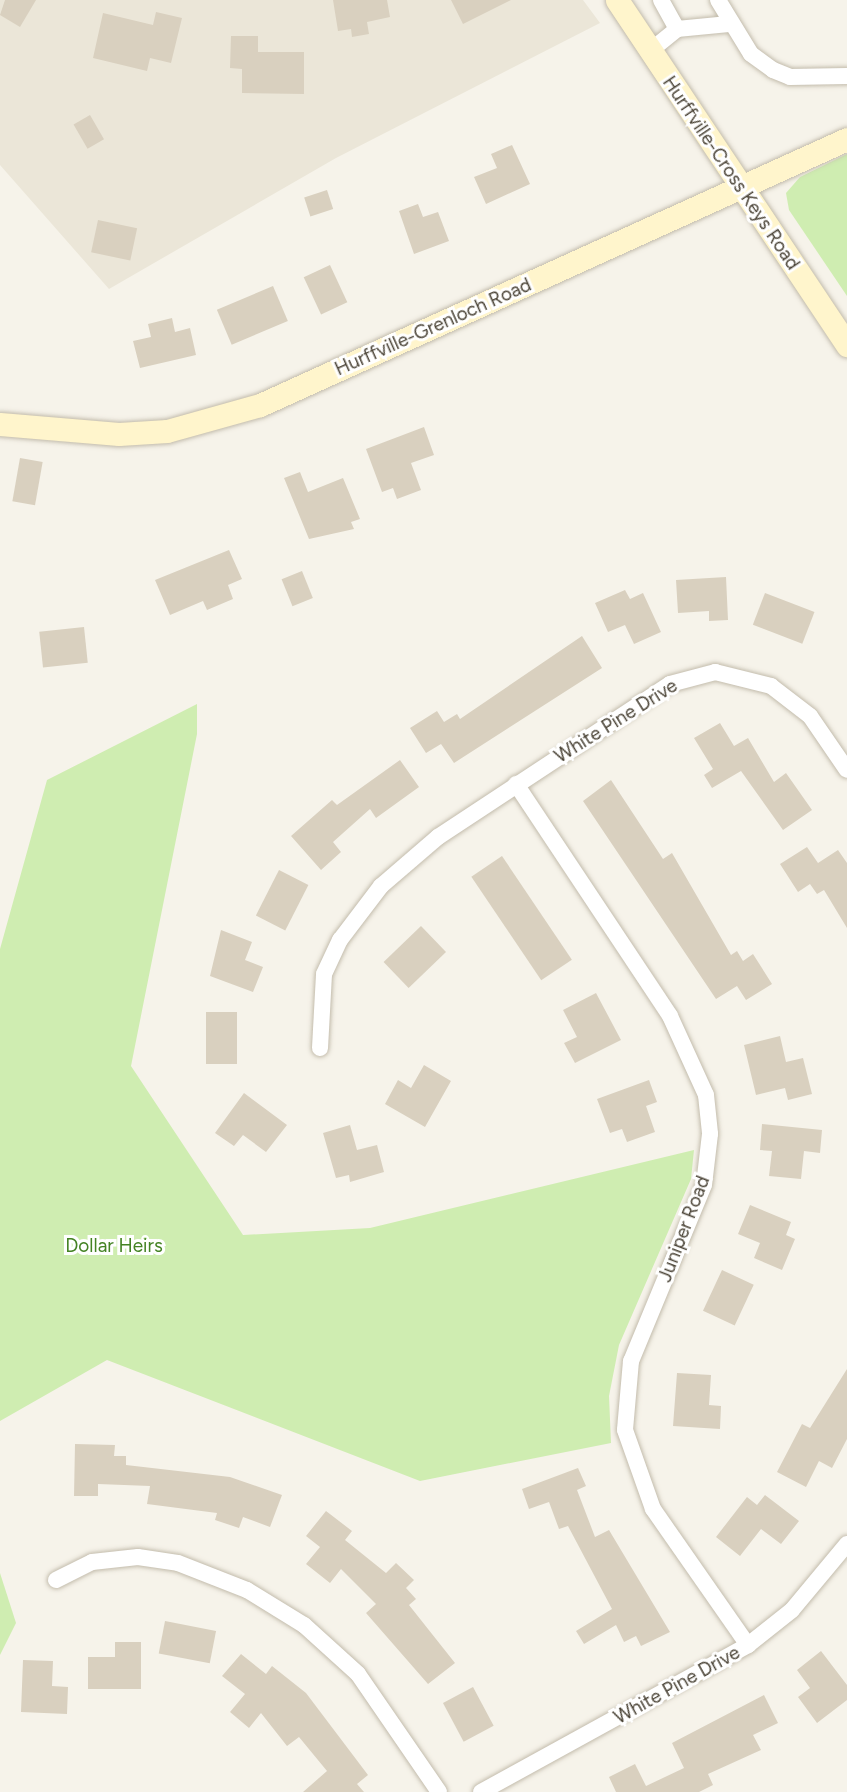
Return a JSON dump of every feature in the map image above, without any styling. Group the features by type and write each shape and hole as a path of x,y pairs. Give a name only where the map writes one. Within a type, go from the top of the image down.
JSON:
{"main road":[{"name":"Hurffville-Cross Keys Road","path":"617,0 739,190 847,345"},
{"name":"Hurffville-Grenloch Road","path":"0,424 119,434 202,424 260,405 847,139"}],"street":[{"path":"661,0 677,29"},
{"path":"718,0 729,24 751,54 790,78 847,76"},
{"path":"650,51 677,29 729,24"},
{"name":"White Pine Drive","path":"320,1048 324,974 352,920 417,852 654,692 715,672 757,680 798,703 847,770"},
{"name":"Juniper Road","path":"516,784 670,1016 706,1095 710,1134 704,1185 631,1361 625,1430 653,1509 748,1645"},
{"name":"White Pine Drive","path":"481,1792 748,1645 800,1602 847,1544"},
{"path":"56,1580 113,1557 156,1558 222,1578 270,1603 365,1682 439,1792"}],"shaded area":[{"path":"0,0 583,0 600,23 336,158 109,289 0,165"}],"green space":[{"path":"847,154 847,296 789,210 786,193 800,177"},
{"name":"Dollar Heirs","path":"197,704 197,734 131,1066 243,1235 370,1228 694,1150 691,1179 619,1345 609,1396 611,1443 420,1481 107,1360 0,1421 0,949 47,780"},
{"path":"0,1573 16,1623 0,1655"}],"building":[{"path":"5,0 36,0 20,27 0,15"},
{"path":"333,0 387,0 390,17 367,22 369,34 352,37 351,29 338,31"},
{"path":"451,0 511,0 463,24"},
{"path":"156,12 182,18 171,63 150,58 147,71 93,58 103,13 153,25"},
{"path":"231,36 258,36 258,52 304,52 304,94 242,93 242,69 230,68"},
{"path":"90,115 104,139 88,149 74,124"},
{"path":"512,145 530,184 486,204 474,177 497,168 491,154"},
{"path":"327,190 333,209 310,216 304,197"},
{"path":"418,204 423,217 438,212 449,241 414,254 399,211"},
{"path":"98,220 137,228 130,261 91,252"},
{"path":"330,265 347,302 321,314 304,277"},
{"path":"273,286 288,321 232,345 217,310"},
{"path":"172,318 175,332 190,328 196,355 140,368 133,341 151,337 148,324"},
{"path":"424,427 434,455 411,463 421,490 397,499 393,488 382,492 366,449"},
{"path":"20,458 43,462 35,505 12,501"},
{"path":"300,472 308,492 343,478 360,519 351,522 354,529 309,539 284,478"},
{"path":"229,550 242,579 228,585 233,599 207,610 203,601 170,615 155,580"},
{"path":"302,571 313,598 292,606 282,579"},
{"path":"726,577 728,620 709,621 709,611 678,613 676,580"},
{"path":"625,590 630,599 643,593 661,632 634,644 625,625 608,632 595,603"},
{"path":"765,593 814,612 802,644 753,625"},
{"path":"84,627 88,663 43,668 39,632"},
{"path":"582,636 602,668 454,763 441,744 426,753 410,728 437,711 444,722 457,714 460,719"},
{"path":"720,723 734,746 748,738 774,782 786,773 812,810 783,830 741,771 712,788 704,775 713,769 694,738"},
{"path":"400,760 419,787 376,818 370,809 333,842 341,852 321,870 291,836 332,800 337,805"},
{"path":"611,780 663,859 672,853 731,955 737,951 743,961 753,954 772,984 746,1000 737,986 716,999 583,801"},
{"path":"807,847 818,863 838,850 847,863 847,928 824,890 817,894 810,884 798,892 780,864"},
{"path":"502,856 572,960 541,980 471,877"},
{"path":"279,870 308,885 285,930 256,915"},
{"path":"421,926 446,952 409,988 384,962"},
{"path":"221,930 252,942 245,960 263,967 253,992 210,976"},
{"path":"596,993 621,1040 575,1063 564,1043 577,1037 563,1010"},
{"path":"206,1012 237,1012 237,1064 206,1064"},
{"path":"780,1036 786,1062 803,1058 812,1094 788,1100 785,1088 756,1095 744,1045"},
{"path":"424,1065 451,1081 425,1127 385,1104 398,1080 411,1088"},
{"path":"649,1080 657,1102 646,1106 655,1132 627,1142 622,1129 610,1133 597,1099"},
{"path":"244,1093 287,1125 266,1152 243,1135 234,1146 215,1133"},
{"path":"762,1124 822,1130 820,1153 804,1151 801,1179 769,1176 772,1151 760,1150"},
{"path":"350,1125 357,1150 377,1145 384,1172 350,1182 349,1175 336,1178 323,1133"},
{"path":"750,1205 791,1222 786,1235 795,1239 782,1270 754,1258 760,1243 738,1234"},
{"path":"722,1270 754,1285 735,1326 703,1311"},
{"path":"847,1369 847,1439 832,1468 819,1461 806,1487 777,1472 802,1424 810,1428"},
{"path":"677,1373 711,1375 709,1405 721,1406 720,1429 673,1426"},
{"path":"75,1444 115,1445 114,1456 126,1456 126,1465 230,1477 282,1495 270,1527 243,1517 239,1528 215,1520 217,1513 147,1504 150,1486 98,1484 98,1496 74,1496"},
{"path":"578,1468 586,1486 577,1490 595,1537 609,1530 670,1632 641,1646 636,1636 624,1642 616,1625 584,1644 576,1631 612,1609 568,1526 559,1529 549,1502 529,1509 522,1489"},
{"path":"765,1495 799,1521 781,1544 761,1529 740,1556 716,1537 747,1497 757,1505"},
{"path":"326,1511 352,1531 345,1540 386,1573 396,1563 414,1580 406,1588 416,1599 409,1605 455,1663 428,1684 366,1613 376,1604 341,1569 330,1583 306,1564 320,1547 306,1536"},
{"path":"165,1621 216,1631 210,1663 159,1653"},
{"path":"115,1642 141,1642 141,1689 88,1689 88,1657 115,1657"},
{"path":"821,1651 847,1685 847,1700 817,1723 798,1697 810,1688 797,1670"},
{"path":"241,1654 266,1674 272,1666 306,1693 368,1775 357,1784 364,1792 303,1792 327,1771 299,1737 287,1746 261,1713 249,1728 230,1712 245,1694 222,1676"},
{"path":"23,1660 53,1661 52,1686 68,1687 67,1714 21,1712"},
{"path":"473,1687 494,1726 464,1742 443,1703"},
{"path":"764,1695 778,1723 753,1735 761,1750 708,1774 713,1785 699,1792 616,1792 609,1777 635,1764 646,1786 684,1768 672,1743"}]}
